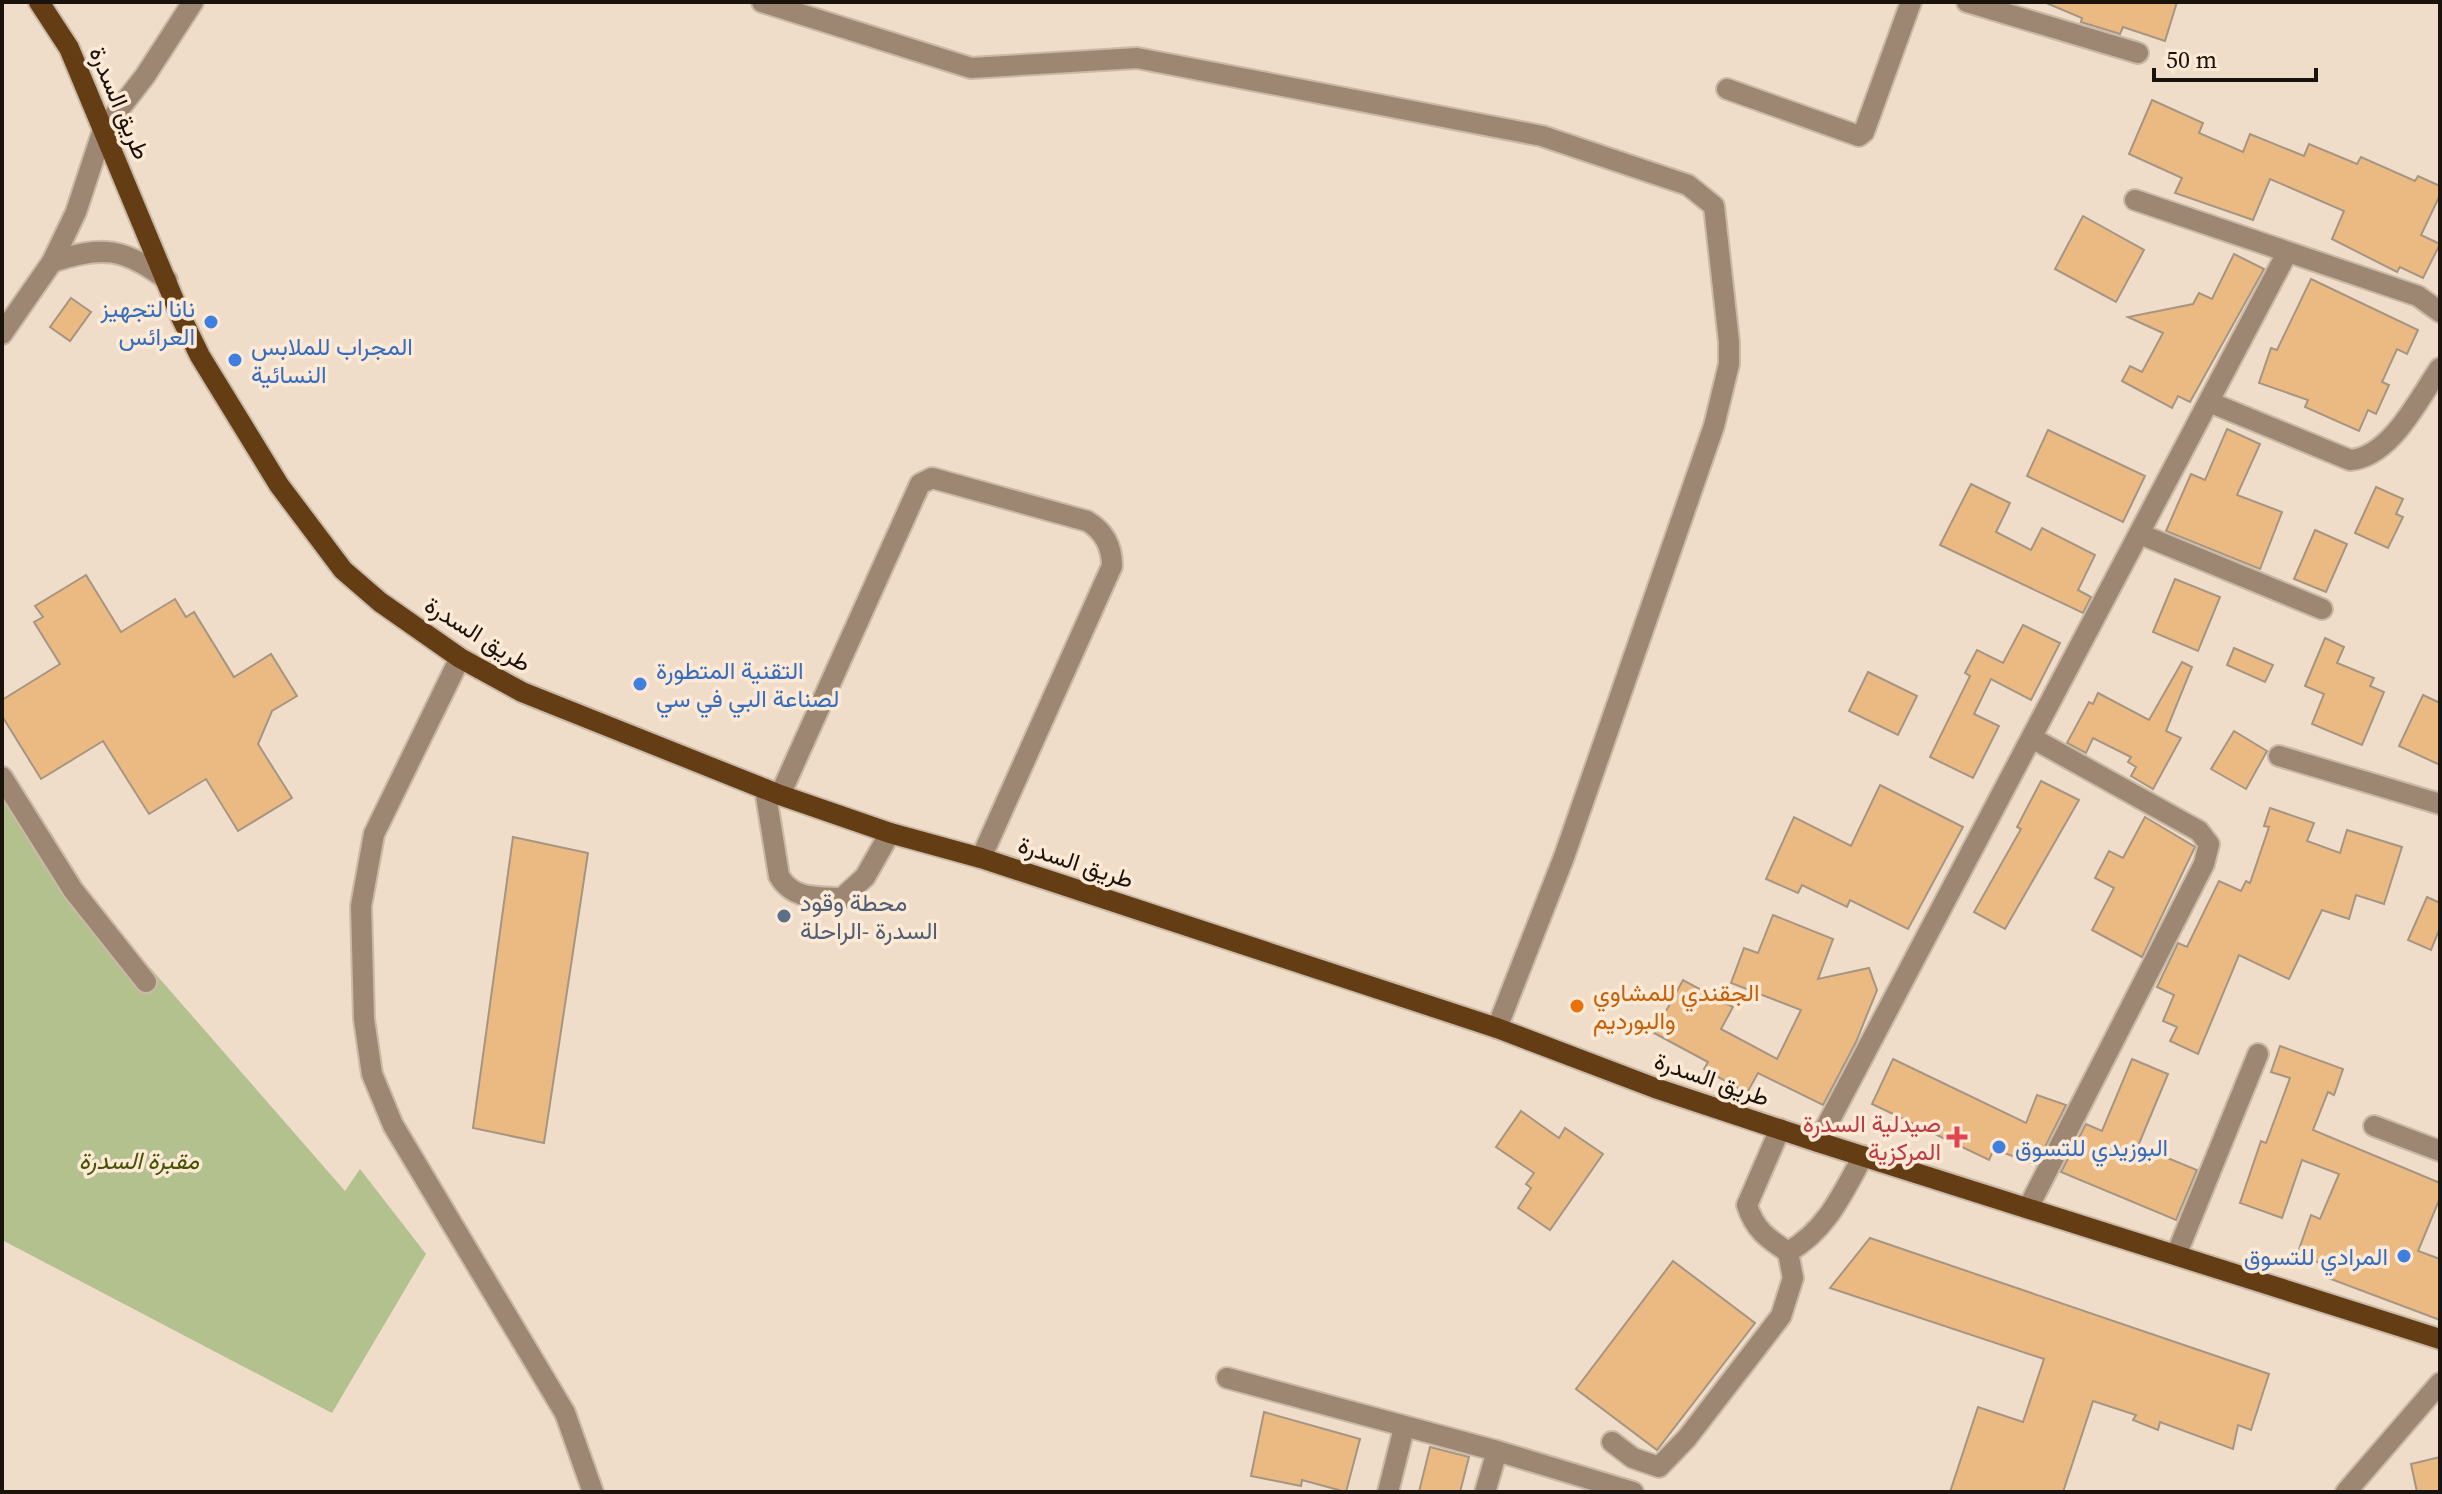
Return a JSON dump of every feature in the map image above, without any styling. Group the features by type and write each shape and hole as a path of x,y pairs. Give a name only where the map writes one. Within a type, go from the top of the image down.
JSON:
{"main road":[{"name":"طريق السدرة","path":"39,2 69,48 200,356 279,485 343,570 380,602 460,658 522,692 594,724 890,833 981,858 1497,1028 1655,1088 1818,1142 2177,1253 2440,1339"}],"street":[{"path":"2,334 52,262 76,212 103,130 145,76 193,2"},
{"path":"762,2 971,68 1137,58 1542,136 1688,185 1714,206 1729,342 1729,364 1714,426 1564,857 1497,1028"},
{"path":"1727,89 1859,136 1864,132 1911,2"},
{"path":"1967,2 2138,53"},
{"path":"2135,200 2418,296 2440,312"},
{"path":"52,262 84,251 114,251 141,260 167,280"},
{"path":"1818,1142 2287,253"},
{"path":"2209,402 2350,460 2358,460 2383,445 2440,368"},
{"path":"890,833 865,877 842,898 802,897 785,887 774,861 772,792 920,484 932,478 1087,521 1104,535 1112,553 1112,566 981,858"},
{"path":"2140,534 2322,609"},
{"path":"460,658 374,834 361,906 364,1019 370,1060 393,1125 565,1413 593,1492"},
{"path":"2028,1208 2209,850 2208,840 2199,831 2032,738"},
{"path":"2279,756 2440,804"},
{"path":"2,777 73,890 146,982"},
{"path":"2177,1253 2258,1054"},
{"path":"2374,1126 2440,1151"},
{"path":"1612,1442 1633,1458 1659,1467 1687,1438 1781,1316 1793,1278 1788,1252 1766,1238 1751,1219 1747,1205 1780,1129"},
{"path":"1788,1252 1820,1229 1863,1156"},
{"path":"1227,1378 1497,1451 1633,1492"},
{"path":"2346,1492 2440,1383"},
{"path":"1388,1492 1404,1428"},
{"path":"1485,1492 1497,1451"}],"green space":[{"name":"مقبرة السدرة","path":"2,798 345,1191 360,1169 426,1254 332,1413 2,1240"}],"building":[{"path":"2044,2 2177,2 2165,41 2123,27 2120,34 2081,22 2082,18"},
{"path":"2152,100 2203,123 2199,133 2243,152 2250,134 2304,156 2309,144 2357,164 2361,157 2415,181 2418,176 2440,186 2440,195 2421,235 2440,244 2423,278 2400,267 2397,272 2332,239 2344,211 2270,179 2253,220 2175,193 2182,178 2129,154"},
{"path":"2083,216 2144,250 2116,302 2055,269"},
{"path":"2234,254 2264,269 2190,402 2178,396 2172,408 2122,381 2130,366 2142,372 2163,333 2128,317 2193,304 2199,293 2212,299"},
{"path":"2311,279 2418,330 2407,354 2397,349 2382,382 2389,385 2376,414 2368,410 2359,431 2305,407 2308,400 2259,383 2271,348 2277,350"},
{"path":"71,298 91,312 70,341 50,327"},
{"path":"2227,429 2260,444 2237,495 2282,512 2260,569 2166,531 2191,474 2205,480"},
{"path":"2048,430 2145,476 2123,522 2027,476"},
{"path":"1971,484 2010,503 1996,532 2031,550 2042,528 2095,555 2078,590 2091,597 2083,613 1940,545"},
{"path":"2376,487 2403,499 2396,514 2403,517 2388,548 2355,533"},
{"path":"2315,530 2347,544 2326,592 2294,579"},
{"path":"86,575 121,632 175,599 186,617 194,612 234,677 271,654 297,696 272,711 258,744 292,798 238,831 206,779 149,814 103,741 41,779 2,716 2,700 60,664 34,622 43,617 35,606"},
{"path":"2175,579 2220,597 2198,651 2153,632"},
{"path":"2023,625 2060,643 2031,700 1991,679 1974,714 1999,726 1973,778 1930,757 1970,676 1965,673 1977,650 2003,663"},
{"path":"2325,638 2344,647 2337,663 2374,678 2370,686 2384,692 2362,745 2312,724 2324,694 2305,686"},
{"path":"2234,648 2273,665 2265,682 2227,665"},
{"path":"2182,662 2192,667 2166,731 2181,738 2153,789 2131,776 2136,767 2128,762 2131,757 2093,738 2086,753 2067,743 2089,702 2093,704 2098,693 2149,720"},
{"path":"1868,672 1917,696 1898,735 1849,711"},
{"path":"2423,695 2440,703 2440,765 2399,746"},
{"path":"2234,731 2267,751 2246,789 2211,769"},
{"path":"2041,781 2079,800 2005,929 1974,912 2021,829 2017,827"},
{"path":"1880,785 1963,827 1908,929 1850,900 1847,907 1802,885 1798,893 1766,879 1794,817 1851,846"},
{"path":"2270,808 2314,823 2307,841 2340,853 2347,830 2402,847 2384,904 2356,895 2349,919 2322,910 2289,979 2239,955 2198,1054 2170,1041 2177,1027 2163,1021 2174,995 2157,987 2178,943 2187,947 2219,881 2241,891 2246,881 2250,883 2269,827 2264,826"},
{"path":"2145,817 2195,847 2142,957 2092,930 2114,888 2095,878 2109,851 2123,858"},
{"path":"513,837 588,853 544,1143 473,1128"},
{"path":"2427,897 2440,903 2440,928 2431,950 2408,940"},
{"path":"1773,915 1833,939 1818,979 1869,968 1877,990 1856,1042 1823,1105 1758,1073 1747,1093 1704,1069 1708,1062 1654,1033 1683,980 1733,1007 1721,1029 1777,1059 1801,1010 1731,983 1744,948 1758,953"},
{"path":"2280,1046 2343,1069 2334,1095 2328,1092 2313,1130 2440,1183 2440,1198 2418,1251 2440,1259 2440,1320 2328,1278 2332,1267 2297,1255 2311,1215 2320,1219 2339,1174 2302,1160 2282,1218 2240,1203 2261,1141 2266,1143 2290,1078 2271,1072"},
{"path":"1893,1059 2026,1123 2037,1095 2066,1105 2036,1165 1994,1149 1989,1160 1872,1104"},
{"path":"2132,1059 2168,1074 2138,1146 2197,1170 2176,1220 2061,1172 2086,1124 2102,1131"},
{"path":"1521,1111 1559,1138 1565,1128 1603,1154 1550,1230 1518,1208 1531,1188 1526,1184 1534,1173 1496,1147"},
{"path":"1870,1238 2269,1374 2251,1430 2238,1425 2233,1449 2160,1422 2158,1430 2133,1420 2136,1415 2093,1401 2063,1492 1950,1492 1978,1407 2023,1422 2044,1359 1830,1288"},
{"path":"1673,1261 1755,1323 1657,1450 1576,1389"},
{"path":"1264,1412 1360,1439 1346,1492 1302,1480 1301,1486 1251,1476"},
{"path":"1430,1447 1469,1457 1460,1492 1419,1492"},
{"path":"2440,1457 2440,1492 2417,1492 2411,1464"}],"place":[{"name":"نانا لتجهيز العرائس","path":"211,322"},
{"name":"المجراب للملابس النسائية","path":"235,360"},
{"name":"التقنية المتطورة لصناعة البي في سي","path":"640,684"},
{"name":"محطة وقود السدرة -الراحلة","path":"784,916"},
{"name":"الجقندي للمشاوي والبورديم","path":"1577,1006"},
{"name":"صيدلية السدرة المركزية","path":"1957,1137"},
{"name":"البوزيدي للتسوق","path":"1999,1147"},
{"name":"المرادي للتسوق","path":"2404,1256"}]}
